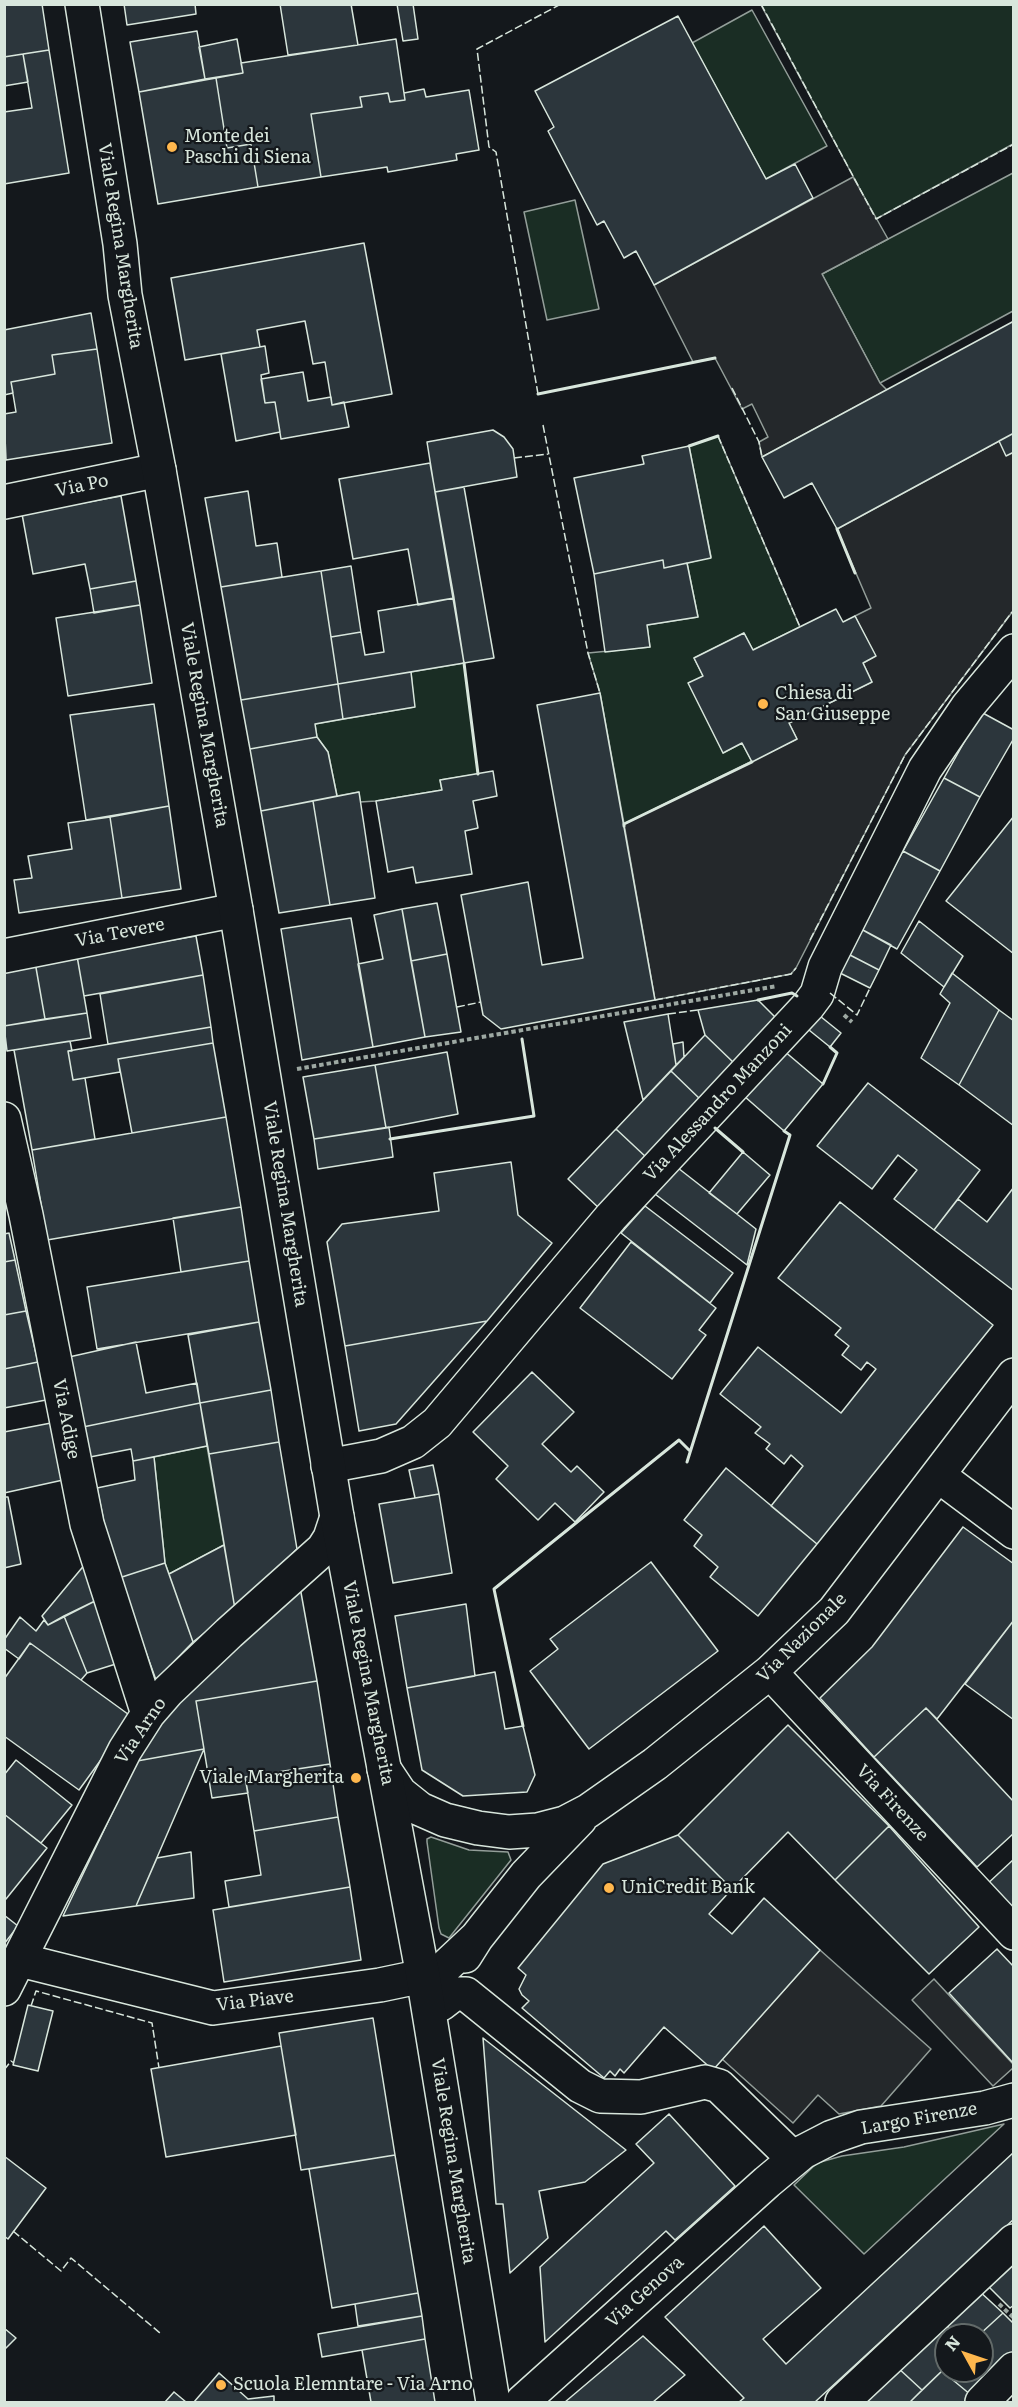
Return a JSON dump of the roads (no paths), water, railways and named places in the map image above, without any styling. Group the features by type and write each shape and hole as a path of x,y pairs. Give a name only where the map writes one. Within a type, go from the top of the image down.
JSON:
{"street":[{"name":"Viale Regina Margherita","path":"82,4 120,244 125,295 159,470 236,910 337,1517 423,1976 493,2403"},
{"name":"Via Po","path":"4,502 159,470"},
{"name":"Via Alessandro Manzoni","path":"328,1466 381,1456 412,1442 437,1423 611,1216 797,1018 817,994 825,967 925,769 968,706 1014,651"},
{"name":"Via Tevere","path":"4,956 236,910"},
{"name":"Via Adige","path":"4,1119 15,1217 87,1524 148,1714"},
{"name":"Via Nazionale","path":"576,1817 655,1764 770,1672 834,1611 1014,1375"},
{"path":"939,1476 1014,1532"},
{"name":"Via Arno","path":"4,1989 125,1750 148,1714 168,1691 229,1633 323,1549 330,1538 337,1517"},
{"name":"Via Firenze","path":"770,1672 1014,1934"},
{"path":"384,1769 400,1793 420,1809 445,1820 509,1832 537,1830 576,1817"},
{"path":"433,2039 441,2004 456,1971 477,1937 576,1817"},
{"name":"Via Piave","path":"20,1960 213,2008 380,1985 423,1976 444,1968 477,1937"},
{"path":"441,2004 454,1994 466,1994 580,2086 600,2096 640,2097 705,2082 719,2086 794,2159"},
{"name":"Largo Firenze","path":"767,2182 794,2159 832,2137 861,2127 985,2108 1014,2100"},
{"name":"Via Genova","path":"522,2403 767,2182"},
{"path":"842,2403 1014,2241"},
{"path":"982,2403 1014,2369"}],"place":[{"name":"Monte dei Paschi di Siena","path":"172,147"},
{"name":"Chiesa di San Giuseppe","path":"763,704"},
{"name":"Viale Margherita","path":"356,1778"},
{"name":"UniCredit Bank","path":"609,1888"},
{"name":"Scuola Elemntare - Via Arno","path":"221,2385"}]}
